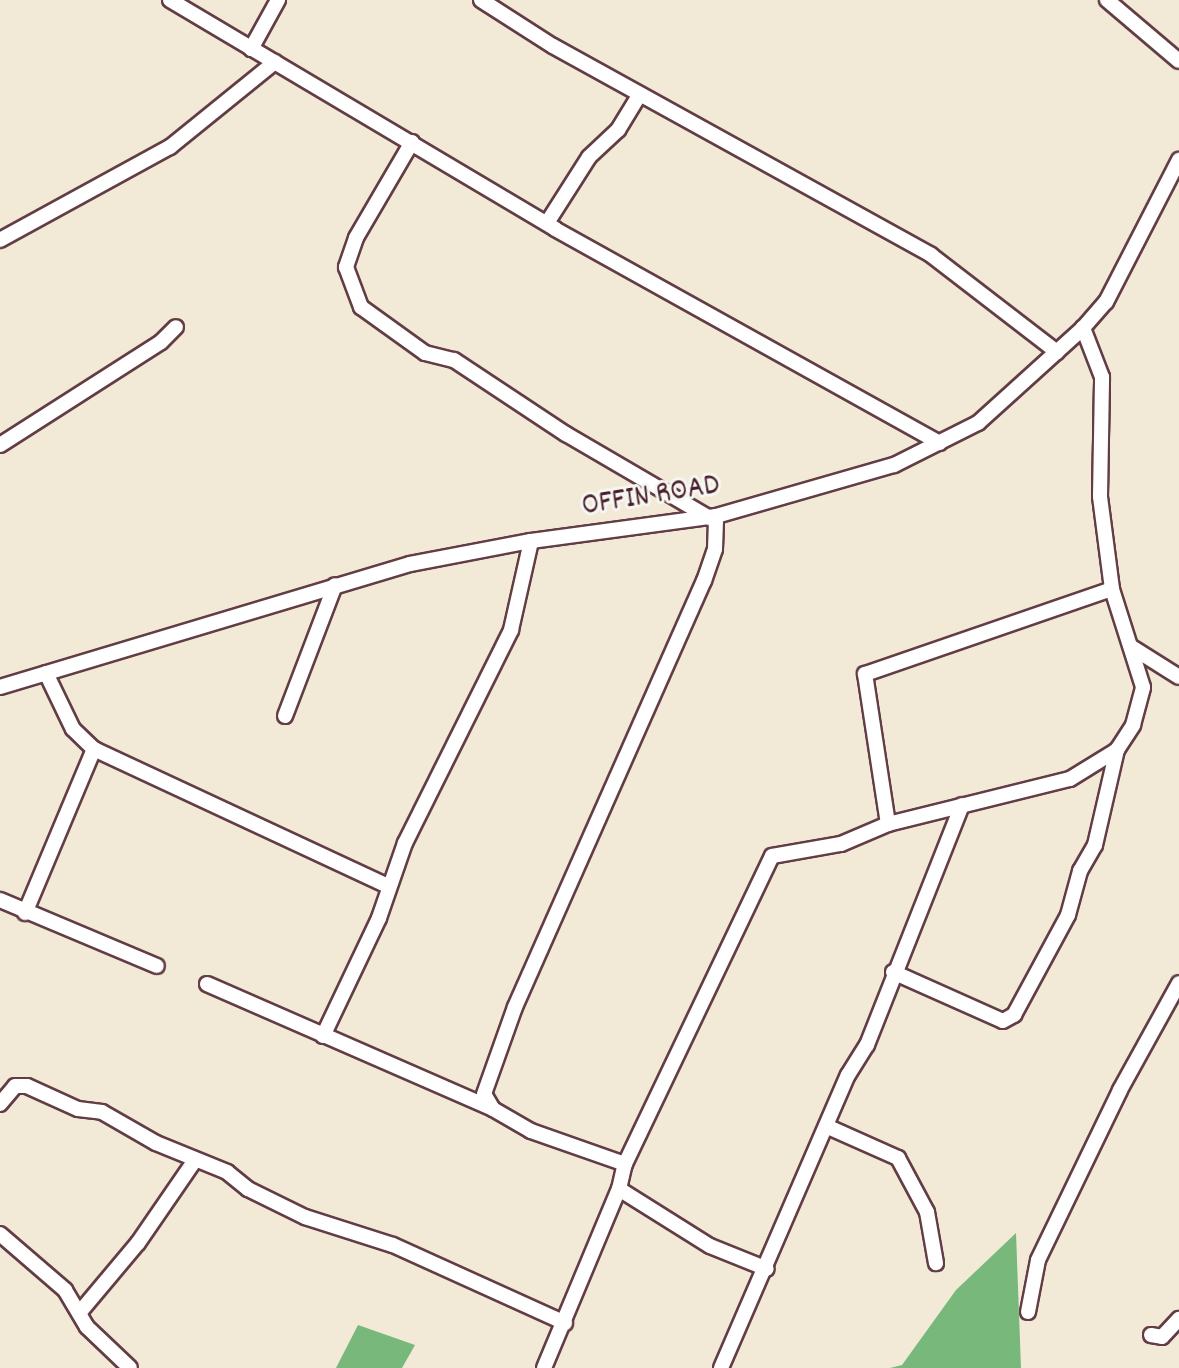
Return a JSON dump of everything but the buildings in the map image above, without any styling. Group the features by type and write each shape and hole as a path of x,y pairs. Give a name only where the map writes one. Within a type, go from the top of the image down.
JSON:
{"street":[{"path":"170,0 547,223 939,443"},
{"path":"251,49 278,0"},
{"path":"481,0 640,94 931,255 1057,352"},
{"path":"1107,0 1179,61"},
{"path":"0,240 170,147 275,62"},
{"path":"547,223 589,157 618,130 640,94"},
{"path":"412,142 356,238 346,267 361,307 425,353 454,360 566,434 713,517 715,549 704,581 515,1007 484,1094 493,1109"},
{"name":"OFFIN ROAD","path":"0,687 410,564 531,541 713,517 862,476 939,443 978,423 1083,328 1106,302 1174,190 1179,160"},
{"path":"0,445 161,342 176,327"},
{"path":"893,972 1003,1021 1014,1015 1068,915 1080,871 1095,845 1117,750 1140,709 1143,687 1112,589 1100,496 1102,377 1083,328"},
{"path":"323,1036 388,886 511,630 531,541"},
{"path":"285,716 335,585"},
{"path":"888,824 865,674 1112,589"},
{"path":"1133,648 1157,668 1179,677"},
{"path":"46,673 73,729 94,749 388,886"},
{"path":"25,913 94,749"},
{"path":"544,1368 619,1189 625,1164 763,867 782,851 841,844 888,824 1070,779 1117,750"},
{"path":"721,1368 734,1329 767,1269 826,1126 867,1045 893,972 924,908 962,805"},
{"path":"0,900 157,966"},
{"path":"1028,1312 1038,1260 1120,1090 1179,983"},
{"path":"207,984 493,1109 531,1131 625,1164"},
{"path":"0,1104 15,1086 27,1086 78,1109 117,1119 195,1160 213,1165 248,1189 305,1217 393,1245 565,1323"},
{"path":"826,1126 898,1158 927,1212 936,1263"},
{"path":"80,1312 138,1243 195,1160"},
{"path":"619,1189 710,1246 767,1269"},
{"path":"0,1234 65,1290 87,1327 130,1368"},
{"path":"1151,1335 1162,1337 1179,1319"}],"green space":[{"path":"1016,1233 1021,1368 890,1368 902,1365 956,1290"},
{"path":"358,1325 415,1345 402,1368 336,1368"}]}
